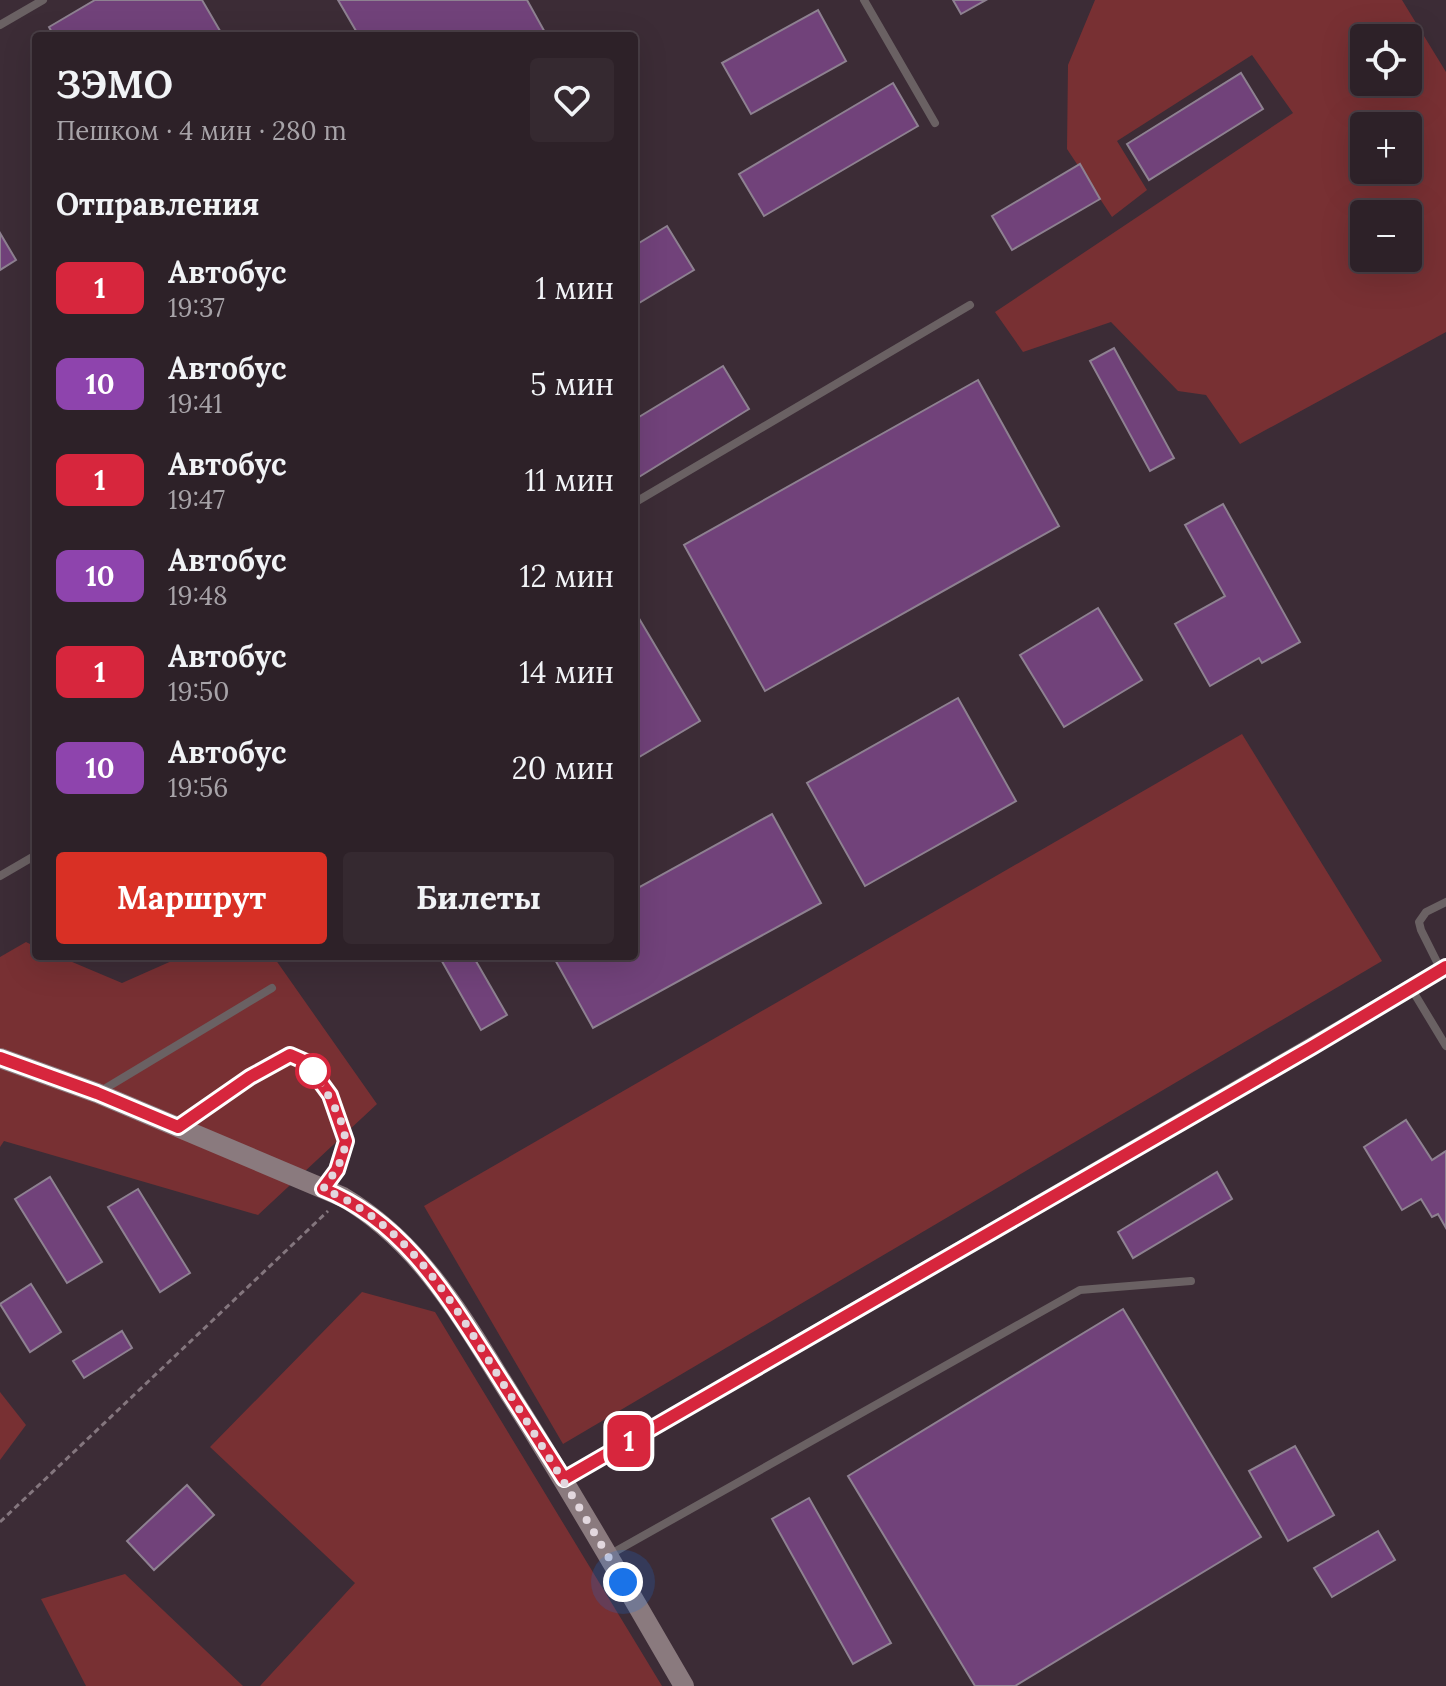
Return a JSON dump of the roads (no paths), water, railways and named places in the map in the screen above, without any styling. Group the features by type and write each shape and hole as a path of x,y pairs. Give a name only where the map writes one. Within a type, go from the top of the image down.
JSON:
{"street":[{"path":"564,1479 1444,969"},
{"path":"0,1058 97,1093 343,1197 369,1212 400,1239 440,1284 564,1479 684,1686"}],"lane":[{"path":"0,25 43,0"},
{"path":"864,0 935,123"},
{"path":"638,501 970,305"},
{"path":"0,876 32,857"},
{"path":"1444,969 1419,922 1426,912 1446,902"},
{"path":"97,1093 272,988"},
{"path":"1411,988 1446,1046"},
{"path":"178,1127 250,1077 290,1055 306,1062 330,1095 346,1141 337,1170 323,1189"},
{"path":"608,1556 1080,1290 1191,1281"}]}
